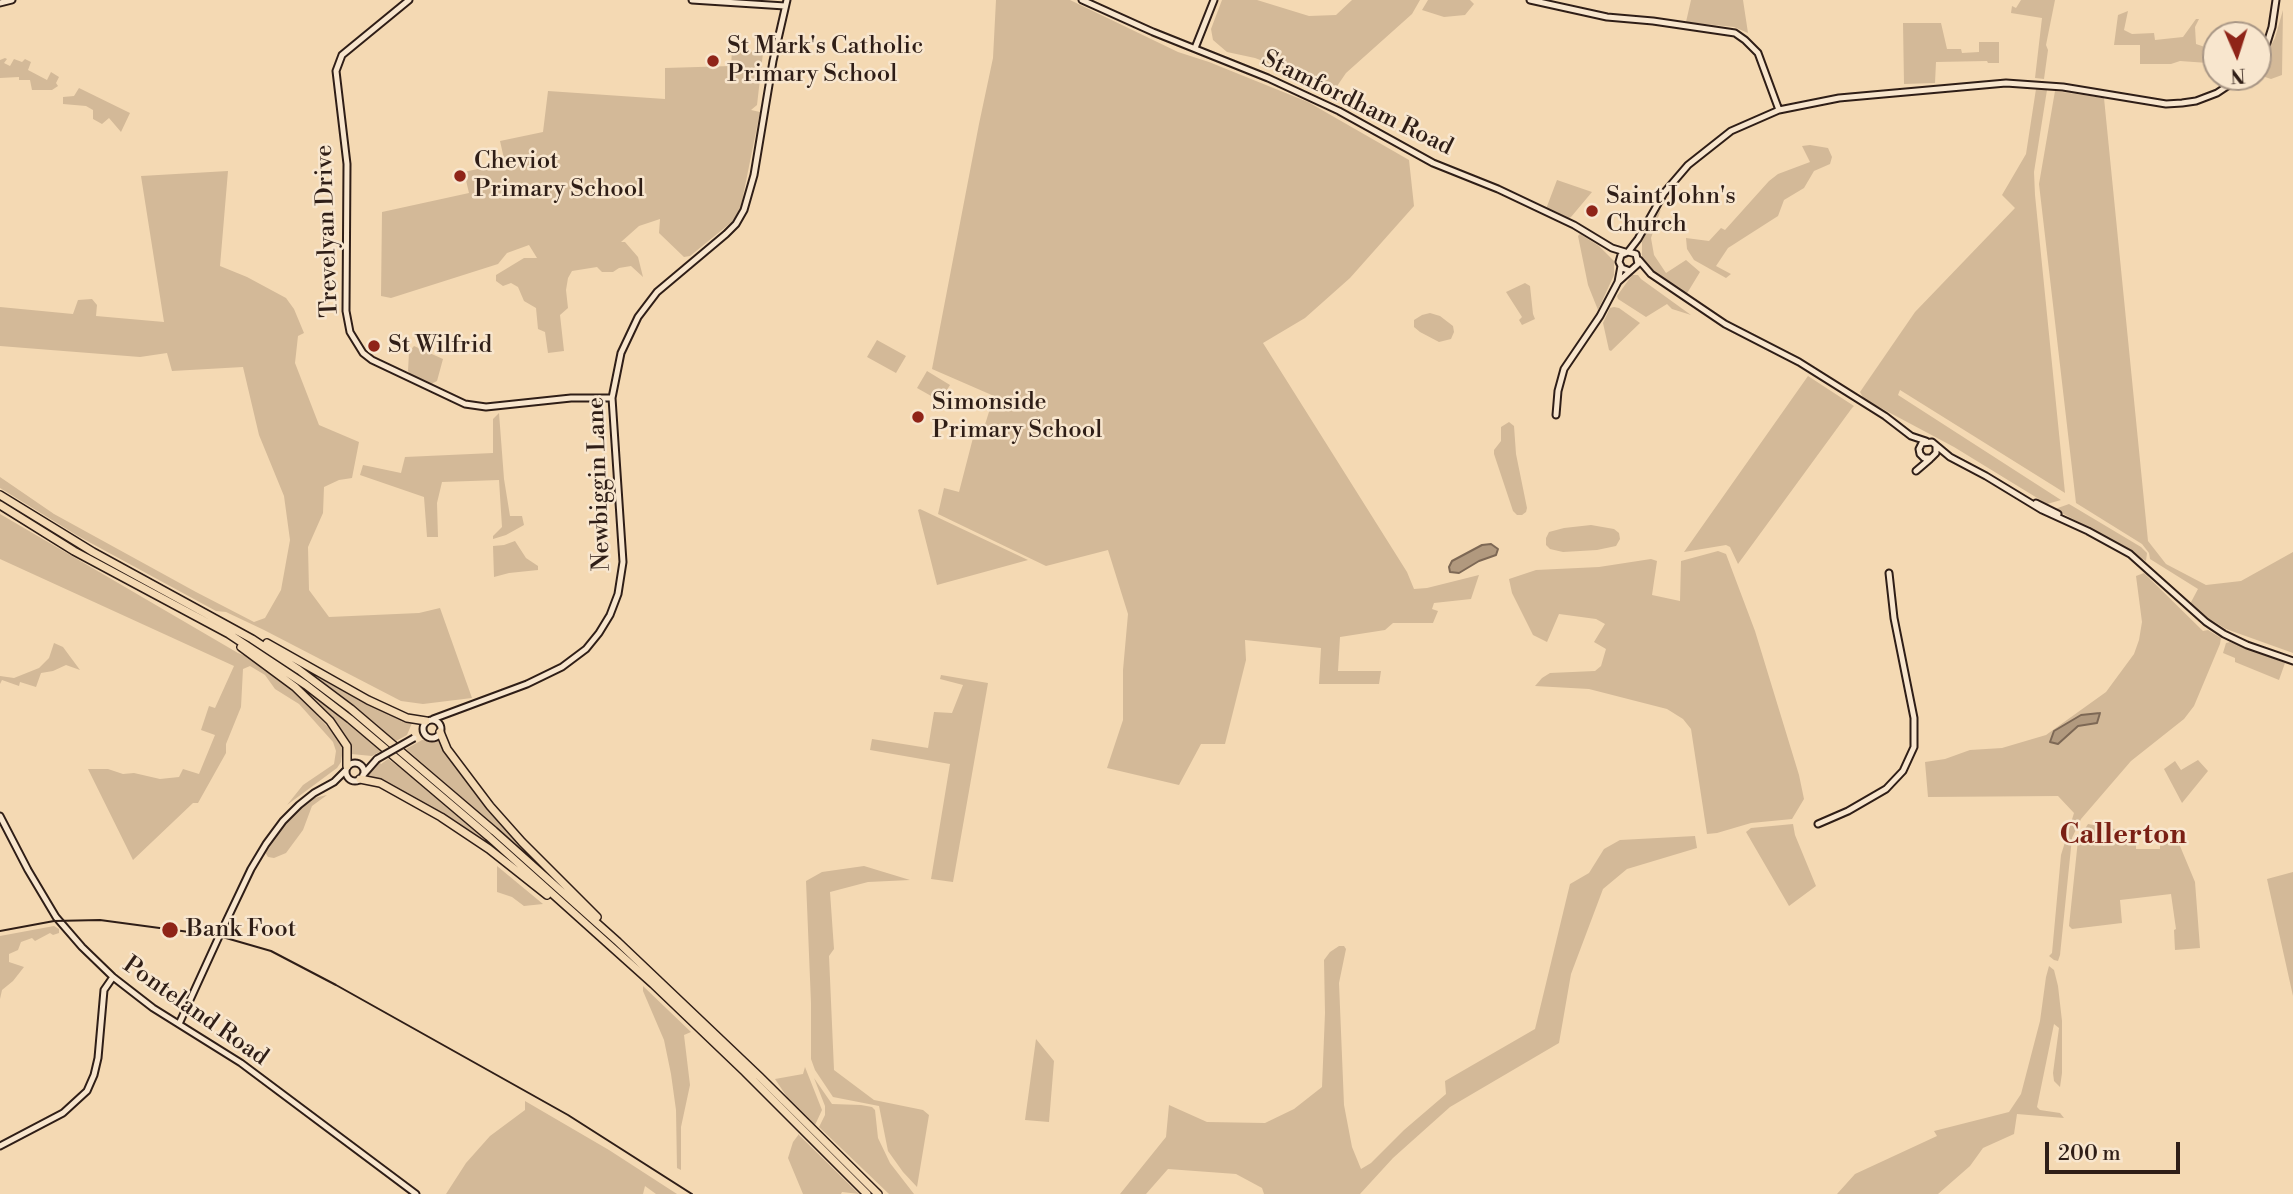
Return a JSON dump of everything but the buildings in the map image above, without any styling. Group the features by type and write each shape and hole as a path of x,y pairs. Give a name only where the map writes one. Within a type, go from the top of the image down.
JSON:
{"highway":[{"path":"0,495 93,552 271,651 351,709 618,942 878,1194"},
{"path":"0,505 74,551 261,654 350,719 488,836 653,984 746,1072 867,1194"},
{"path":"189,603 221,616 368,700 407,718 427,722"},
{"path":"198,617 271,668 321,712 345,742 348,755 346,769"},
{"path":"441,729 447,749 490,806 618,942"},
{"path":"358,778 373,780 388,787 469,835 607,944"}],"street":[{"path":"0,3 12,0"},
{"name":"Trevelyan Drive","path":"408,0 342,55 335,71 347,164 346,311 350,332 363,353 372,360 465,404 486,407 571,398 612,398"},
{"path":"692,0 786,3"},
{"name":"Stamfordham Road","path":"1082,0 1268,78 1339,111 1433,163 1498,189 1574,225 1612,248 1627,252"},
{"path":"1195,48 1215,0"},
{"path":"1530,0 1597,16 1735,33 1758,53 1779,110"},
{"path":"2272,27 2276,0"},
{"name":"Newbiggin Lane","path":"427,722 527,684 562,667 586,649 600,633 610,615 620,588 623,555 612,398 621,354 631,329 647,304 669,281 736,225 744,210 754,175 773,61 786,3"},
{"path":"1618,282 1620,263 1638,239 1668,187 1693,159 1731,131 1779,110 1839,98 2006,83 2063,86 2166,104 2196,101 2220,91"},
{"path":"1556,415 1559,382 1566,364 1597,321 1618,282 1637,267 1638,239"},
{"path":"1612,248 1625,270 1651,274"},
{"path":"1627,252 1634,253 1651,274 1680,295 1732,328 1799,362 1885,416 1911,436 1932,442 1950,457 2049,514 2070,522 2133,556 2206,622 2224,634 2293,661"},
{"path":"1911,436 1924,458 1950,457"},
{"path":"1926,441 1920,446 1916,471 1937,452 1936,446"},
{"path":"1818,824 1854,808 1894,782 1903,771 1914,747 1914,718 1894,618 1889,573"},
{"path":"414,738 435,737 449,714"},
{"path":"334,782 358,778 375,760 414,738 427,722 438,721 441,729"},
{"path":"427,722 422,732 428,737"},
{"path":"180,1024 260,852 293,810 314,793 334,782 352,763 375,760"},
{"path":"358,763 363,768 358,778"},
{"path":"346,769 347,777 358,778"},
{"name":"Ponteland Road","path":"0,816 55,916 113,977 131,993 241,1063 416,1194"},
{"path":"0,1146 63,1113 87,1091 98,1058 104,990 113,977"}],"shaded area":[{"path":"996,0 1070,0 1178,52 1308,102 1409,160 1414,206 1350,278 1305,318 1263,343 1407,572 1414,589 1479,575 1471,599 1434,603 1432,609 1438,611 1433,623 1393,623 1385,630 1340,637 1338,671 1381,671 1379,684 1319,684 1321,648 1245,640 1246,660 1225,744 1201,744 1179,785 1107,768 1123,720 1123,670 1128,614 1108,550 1046,566 938,514 944,488 959,492 974,434 982,434 994,396 932,369 993,58"},
{"path":"1222,0 1257,0 1309,16 1336,15 1352,0 1420,0 1412,14 1346,73 1329,98 1276,66 1227,52 1213,40 1211,29"},
{"path":"1428,0 1470,0 1474,4 1465,15 1444,17 1422,10"},
{"path":"1691,0 1743,0 1748,33 1734,27 1686,22"},
{"path":"2021,0 2055,0 2046,45 2048,50 2044,79 2035,78 2042,18 2011,13 2012,6 2016,8"},
{"path":"2283,10 2282,75 2272,79 2272,44"},
{"path":"2128,11 2124,30 2132,34 2154,33 2155,40 2183,37 2196,19 2199,19 2195,27 2196,44 2202,46 2202,63 2140,64 2140,45 2114,45 2118,15"},
{"path":"1903,23 1941,23 1947,49 1961,49 1962,53 1979,52 1979,42 1999,42 1999,63 1936,62 1935,83 1904,84"},
{"path":"732,50 763,53 757,105 751,110 760,112 741,206 733,221 690,256 684,257 659,233 660,219 639,226 621,242 625,242 638,257 643,277 631,266 613,272 602,272 597,267 572,271 566,290 568,308 560,315 564,351 548,353 545,332 538,329 536,308 524,301 518,287 511,283 503,286 496,281 496,275 524,258 537,258 529,245 507,253 498,264 391,298 381,296 382,212 469,193 464,172 505,163 500,141 543,132 548,91 665,99 665,68 731,66"},
{"path":"7,59 4,63 10,66 14,59 31,62 28,70 47,80 51,72 59,77 56,83 58,86 52,90 32,90 30,80 19,80 19,77 0,78 0,60"},
{"path":"79,88 130,113 121,132 109,118 102,124 93,119 93,110 86,106 63,104 63,97 74,96"},
{"path":"2036,89 2047,90 2034,172 2035,195 2065,493 1900,390 1898,395 2061,500 2047,504 1954,447 1864,399 1860,392 1915,312 2015,208 2002,195 2026,154"},
{"path":"2055,91 2104,98 2148,541 2166,564 2206,585 2241,581 2293,552 2293,653 2226,629 2203,615 2190,604 2198,589 2150,559 2142,544 2076,503 2039,184"},
{"path":"1802,146 1828,148 1832,157 1830,164 1814,171 1804,188 1784,200 1778,216 1728,248 1716,266 1731,274 1726,278 1694,260 1687,249 1686,238 1709,241 1721,228 1725,230 1769,181 1778,174 1810,162"},
{"path":"228,171 220,266 286,298 304,333 298,336 295,363 319,425 359,442 352,478 324,487 323,513 308,547 309,590 329,617 419,613 440,608 472,698 423,704 401,701 264,630 226,612 216,611 78,536 0,488 0,477 54,514 196,592 254,622 265,618 281,590 290,540 284,496 259,435 243,367 172,371 167,353 140,357 0,346 0,307 73,314 78,300 92,299 97,305 96,316 164,322 141,176"},
{"path":"1557,180 1592,192 1567,219 1546,209"},
{"path":"1661,209 1651,238 1654,255 1666,273 1686,260 1700,272 1686,295 1650,269 1642,259 1642,242"},
{"path":"1580,234 1599,246 1614,261 1614,275 1598,310 1588,285 1578,236"},
{"path":"1632,275 1638,275 1691,315 1672,309 1667,304 1646,317 1618,299 1617,296"},
{"path":"1525,283 1530,286 1535,319 1522,325 1519,320 1522,317 1506,292"},
{"path":"1614,307 1640,323 1611,351 1603,323 1610,308"},
{"path":"1430,313 1440,316 1453,326 1451,339 1439,342 1414,327 1414,320"},
{"path":"877,340 906,356 896,373 867,357"},
{"path":"414,346 443,359 437,381 431,384 408,371 409,352"},
{"path":"927,371 950,385 940,401 917,388"},
{"path":"1808,376 1854,406 1738,564 1730,547 1726,545 1684,552"},
{"path":"499,413 510,516 522,516 524,525 506,535 493,539 502,527 499,480 442,482 437,503 438,537 427,537 424,497 360,475 363,465 401,473 405,457 493,453 493,419"},
{"path":"1509,422 1514,426 1516,454 1527,508 1522,515 1513,511 1494,454 1501,441 1501,427"},
{"path":"2069,504 2141,547 2147,553 2146,561 2055,509"},
{"path":"918,510 1028,560 937,585"},
{"path":"0,514 246,656 273,675 301,698 337,737 343,748 341,762 337,768 287,805 303,785 334,764 336,751 333,742 299,704 275,689 265,675 250,666 243,669 241,707 226,744 226,753 198,803 193,803 133,860 88,769 108,769 160,779 179,777 183,769 199,774 215,735 201,730 209,706 215,708 234,666 0,559"},
{"path":"1591,525 1614,529 1619,533 1620,539 1616,546 1563,552 1550,549 1546,545 1549,532"},
{"path":"515,541 526,558 538,566 538,570 494,577 493,546"},
{"path":"1491,544 1498,549 1496,555 1459,573 1450,572 1452,561 1482,545"},
{"path":"1718,551 1726,554 1755,631 1804,799 1792,819 1751,823 1707,834 1691,729 1683,719 1667,709 1589,689 1535,686 1550,673 1595,671 1601,666 1606,649 1594,642 1605,624 1596,619 1559,614 1547,642 1533,635 1512,593 1509,579 1536,570 1599,567 1651,559 1657,561 1652,595 1680,601 1681,561"},
{"path":"2144,573 2203,631 2208,630 2221,638 2220,644 2194,706 2184,719 2131,761 2081,819 2072,838 2058,961 2049,956 2052,953 2061,855 2074,813 2058,796 1928,797 1925,762 1945,759 1970,750 2002,748 2046,735 2106,692 2134,654 2139,640 2142,622 2136,576"},
{"path":"2230,642 2285,663 2279,680 2235,662 2235,658 2223,653 2226,643"},
{"path":"54,643 63,647 80,670 66,665 41,673 36,687 20,682 19,686 2,680 0,684 0,676 14,678 39,668 49,658"},
{"path":"300,666 370,705 412,723 407,735 394,740"},
{"path":"279,671 336,712 381,751 372,756 351,754 344,736 329,717"},
{"path":"941,675 988,683 953,882 931,879 950,764 870,750 872,739 928,748 934,712 952,713 963,685 940,679"},
{"path":"2100,713 2097,723 2078,726 2058,744 2050,742 2054,731 2081,715"},
{"path":"422,740 439,741 518,842 542,867 406,749"},
{"path":"388,759 414,778 513,864 448,817 367,776 372,766"},
{"path":"2198,760 2208,771 2182,803 2164,769 2175,761 2181,770"},
{"path":"327,795 312,806 303,830 286,853 274,858 268,857 265,852 271,840 291,816 310,799"},
{"path":"1793,824 1816,886 1789,906 1746,832 1751,828"},
{"path":"2088,824 2131,832 2130,841 2136,841 2136,849 2160,849 2160,834 2175,834 2195,882 2200,948 2175,950 2176,929 2171,894 2120,900 2122,923 2072,929 2069,926 2078,840"},
{"path":"1695,836 1697,848 1627,869 1603,889 1571,974 1559,1043 1450,1107 1393,1158 1360,1194 1264,1194 1262,1188 1236,1174 1168,1169 1146,1194 1120,1194 1166,1137 1169,1105 1207,1122 1265,1123 1294,1109 1322,1087 1324,960 1339,946 1346,949 1339,983 1344,1105 1352,1147 1361,1169 1371,1163 1446,1094 1445,1081 1535,1029 1570,884 1589,873 1604,849 1620,840"},
{"path":"497,866 543,904 524,906 512,897 497,892"},
{"path":"864,866 910,880 868,882 830,892 834,949 829,956 834,1070 874,1100 923,1110 929,1115 917,1187 888,1151 879,1106 833,1097 811,1059 806,881 822,872"},
{"path":"2293,872 2293,996 2267,879"},
{"path":"54,926 59,929 59,933 50,933 35,941 32,938 21,942 18,950 9,954 9,962 24,967 2,990 0,999 0,936"},
{"path":"2049,966 2054,970 2058,986 2062,1021 2062,1073 2060,1087 2054,1081 2053,1073 2059,1028 2054,1024 2037,1107 2040,1110 2060,1113 2064,1118 2017,1114 2014,1134 1983,1148 1970,1166 1938,1194 1837,1194 1855,1174 1937,1136 1934,1131 2009,1112 2021,1094 2040,1021"},
{"path":"643,986 691,1032 684,1035 690,1085 681,1127 681,1170 677,1168 676,1110 664,1040"},
{"path":"1036,1039 1054,1061 1049,1122 1025,1120"},
{"path":"805,1067 822,1110 815,1125 791,1103 775,1079 803,1074"},
{"path":"814,1078 832,1104 861,1105 875,1110 878,1138 890,1163 914,1194 889,1194 819,1127 825,1115 825,1106"},
{"path":"525,1101 677,1194 656,1194 645,1186 643,1194 446,1194 466,1163 490,1136 525,1110"},
{"path":"799,1134 859,1194 803,1194 788,1158 793,1142"}],"tram line":[{"path":"0,931 54,921 100,920 219,936 271,951 568,1115 692,1194"}],"place":[{"name":"St Mark's Catholic Primary School","path":"713,61"},
{"name":"Cheviot Primary School","path":"460,176"},
{"name":"Saint John's Church","path":"1592,211"},
{"name":"St Wilfrid","path":"374,346"},
{"name":"Simonside Primary School","path":"918,417"},
{"name":"Bank Foot","path":"170,930"}],"district":[{"name":"Callerton","path":"2123,836"}]}
